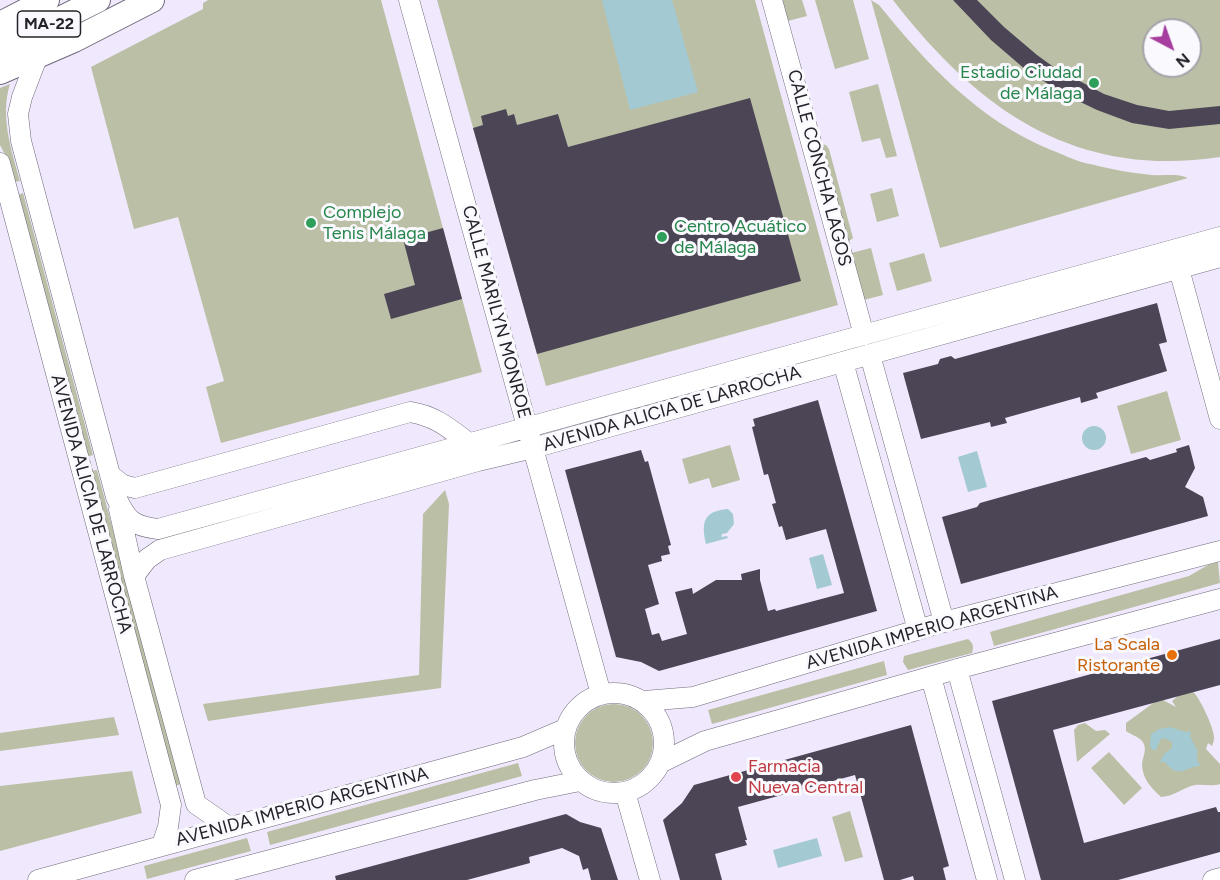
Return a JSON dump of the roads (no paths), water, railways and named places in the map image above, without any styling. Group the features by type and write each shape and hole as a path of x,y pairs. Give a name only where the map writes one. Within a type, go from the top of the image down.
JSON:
{"main road":[{"name":"MA-22","path":"0,24 47,0"},
{"name":"MA-22","path":"0,49 98,0"},
{"path":"0,72 75,40 152,0"}],"street":[{"name":"CALLE MARILYN MONROE","path":"409,0 517,383 527,427 601,694"},
{"name":"CALLE CONCHA LAGOS","path":"772,0 864,335"},
{"name":"AVENIDA ALICIA DE LARROCHA","path":"38,56 18,114 21,141 196,804 229,826"},
{"name":"AVENIDA ALICIA DE LARROCHA","path":"0,163 171,805 168,827 162,845"},
{"name":"AVENIDA ALICIA DE LARROCHA","path":"116,497 126,517 140,527 158,529 1220,237"},
{"name":"AVENIDA ALICIA DE LARROCHA","path":"135,576 147,559 160,550 1220,257"},
{"path":"1179,269 1220,419"},
{"path":"870,354 944,622"},
{"path":"843,362 918,630"},
{"name":"AVENIDA ALICIA DE LARROCHA","path":"110,475 123,485 135,488 410,412 427,414 446,425 470,444"},
{"name":"AVENIDA IMPERIO ARGENTINA","path":"644,701 693,697 944,622 1220,551"},
{"path":"660,763 705,741 957,669 1220,599"},
{"path":"957,669 1015,880"},
{"path":"931,677 987,880"},
{"path":"616,692 644,701 659,718 665,741 660,763 646,782 625,792 609,793 594,790 580,781 568,766 563,748 565,729 572,713 585,701 601,694 616,692"},
{"name":"AVENIDA IMPERIO ARGENTINA","path":"38,880 523,747 565,729"},
{"path":"201,879 535,789 580,781"},
{"path":"625,792 650,880"},
{"path":"1213,880 1220,878"}],"place":[{"name":"Estadio Ciudad de Málaga","path":"1094,83"},
{"name":"Complejo Tenis Málaga","path":"311,223"},
{"name":"Centro Acuático de Málaga","path":"662,237"},
{"name":"La Scala Ristorante","path":"1172,655"},
{"name":"Farmacia Nueva Central","path":"736,777"}]}
